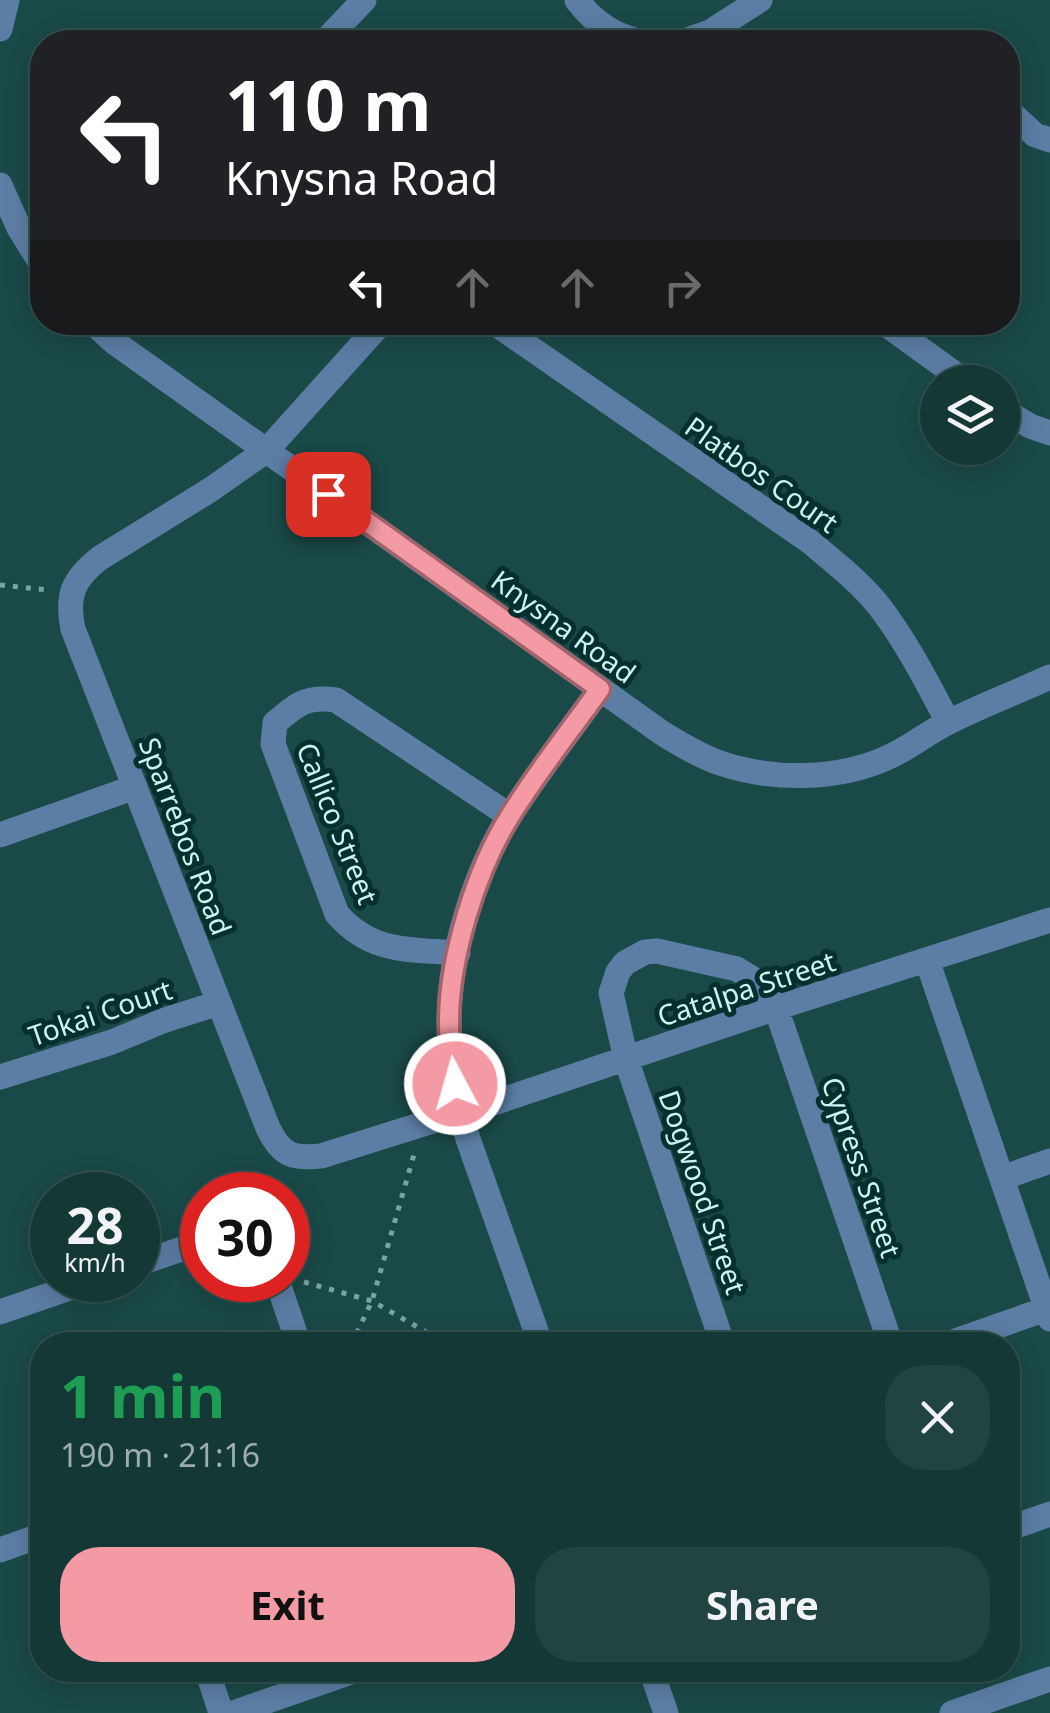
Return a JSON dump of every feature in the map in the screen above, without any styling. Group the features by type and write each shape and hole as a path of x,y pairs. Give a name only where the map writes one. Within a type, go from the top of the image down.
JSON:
{"street":[{"path":"0,29 6,0"},
{"path":"335,30 364,0"},
{"path":"576,0 610,30"},
{"path":"713,30 760,0"},
{"path":"1020,122 1034,135 1050,140"},
{"path":"0,185 30,246"},
{"name":"Knysna Road","path":"106,335 662,734 717,762 778,775 807,775 864,766 890,756 948,722 1050,678"},
{"path":"71,593 86,569 100,558 267,450 370,335"},
{"name":"Platbos Court","path":"512,335 809,541 848,573 895,629 948,722"},
{"path":"901,335 942,365"},
{"path":"1020,420 1050,433"},
{"name":"Sparrebos Road","path":"71,593 73,629 268,1128 282,1151 305,1158 322,1156 461,1114"},
{"path":"535,1332 461,1114 449,1022 452,988 474,892 486,863 510,816 600,689"},
{"name":"Callico Street","path":"458,954 380,946 348,928 337,914 273,744 275,723 296,705 315,697 336,700 510,816"},
{"path":"0,834 135,787"},
{"name":"Catalpa Street","path":"461,1114 1050,920"},
{"name":"Dogwood Street","path":"720,1332 626,1059 611,993 618,972 635,956 645,952 668,953 737,968 759,983 776,1008"},
{"path":"928,960 1048,1314 988,1332"},
{"name":"Tokai Court","path":"0,1077 112,1042 219,1002"},
{"name":"Cypress Street","path":"776,1008 887,1332"},
{"path":"1002,1178 1050,1162"},
{"path":"0,1312 30,1302"},
{"path":"291,1302 296,1332"},
{"path":"1020,1525 1050,1514"},
{"path":"0,1550 30,1539"},
{"path":"952,1713 1050,1679"},
{"path":"211,1682 221,1713"},
{"path":"233,1713 323,1682"},
{"path":"655,1682 666,1713"}],"path":[{"path":"0,585 71,593"},
{"path":"357,1332 372,1301 423,1124"},
{"path":"310,1286 372,1301 426,1332"}],"route":[{"path":"328,494 600,689 510,816 474,892 450,999 455,1084"}]}
